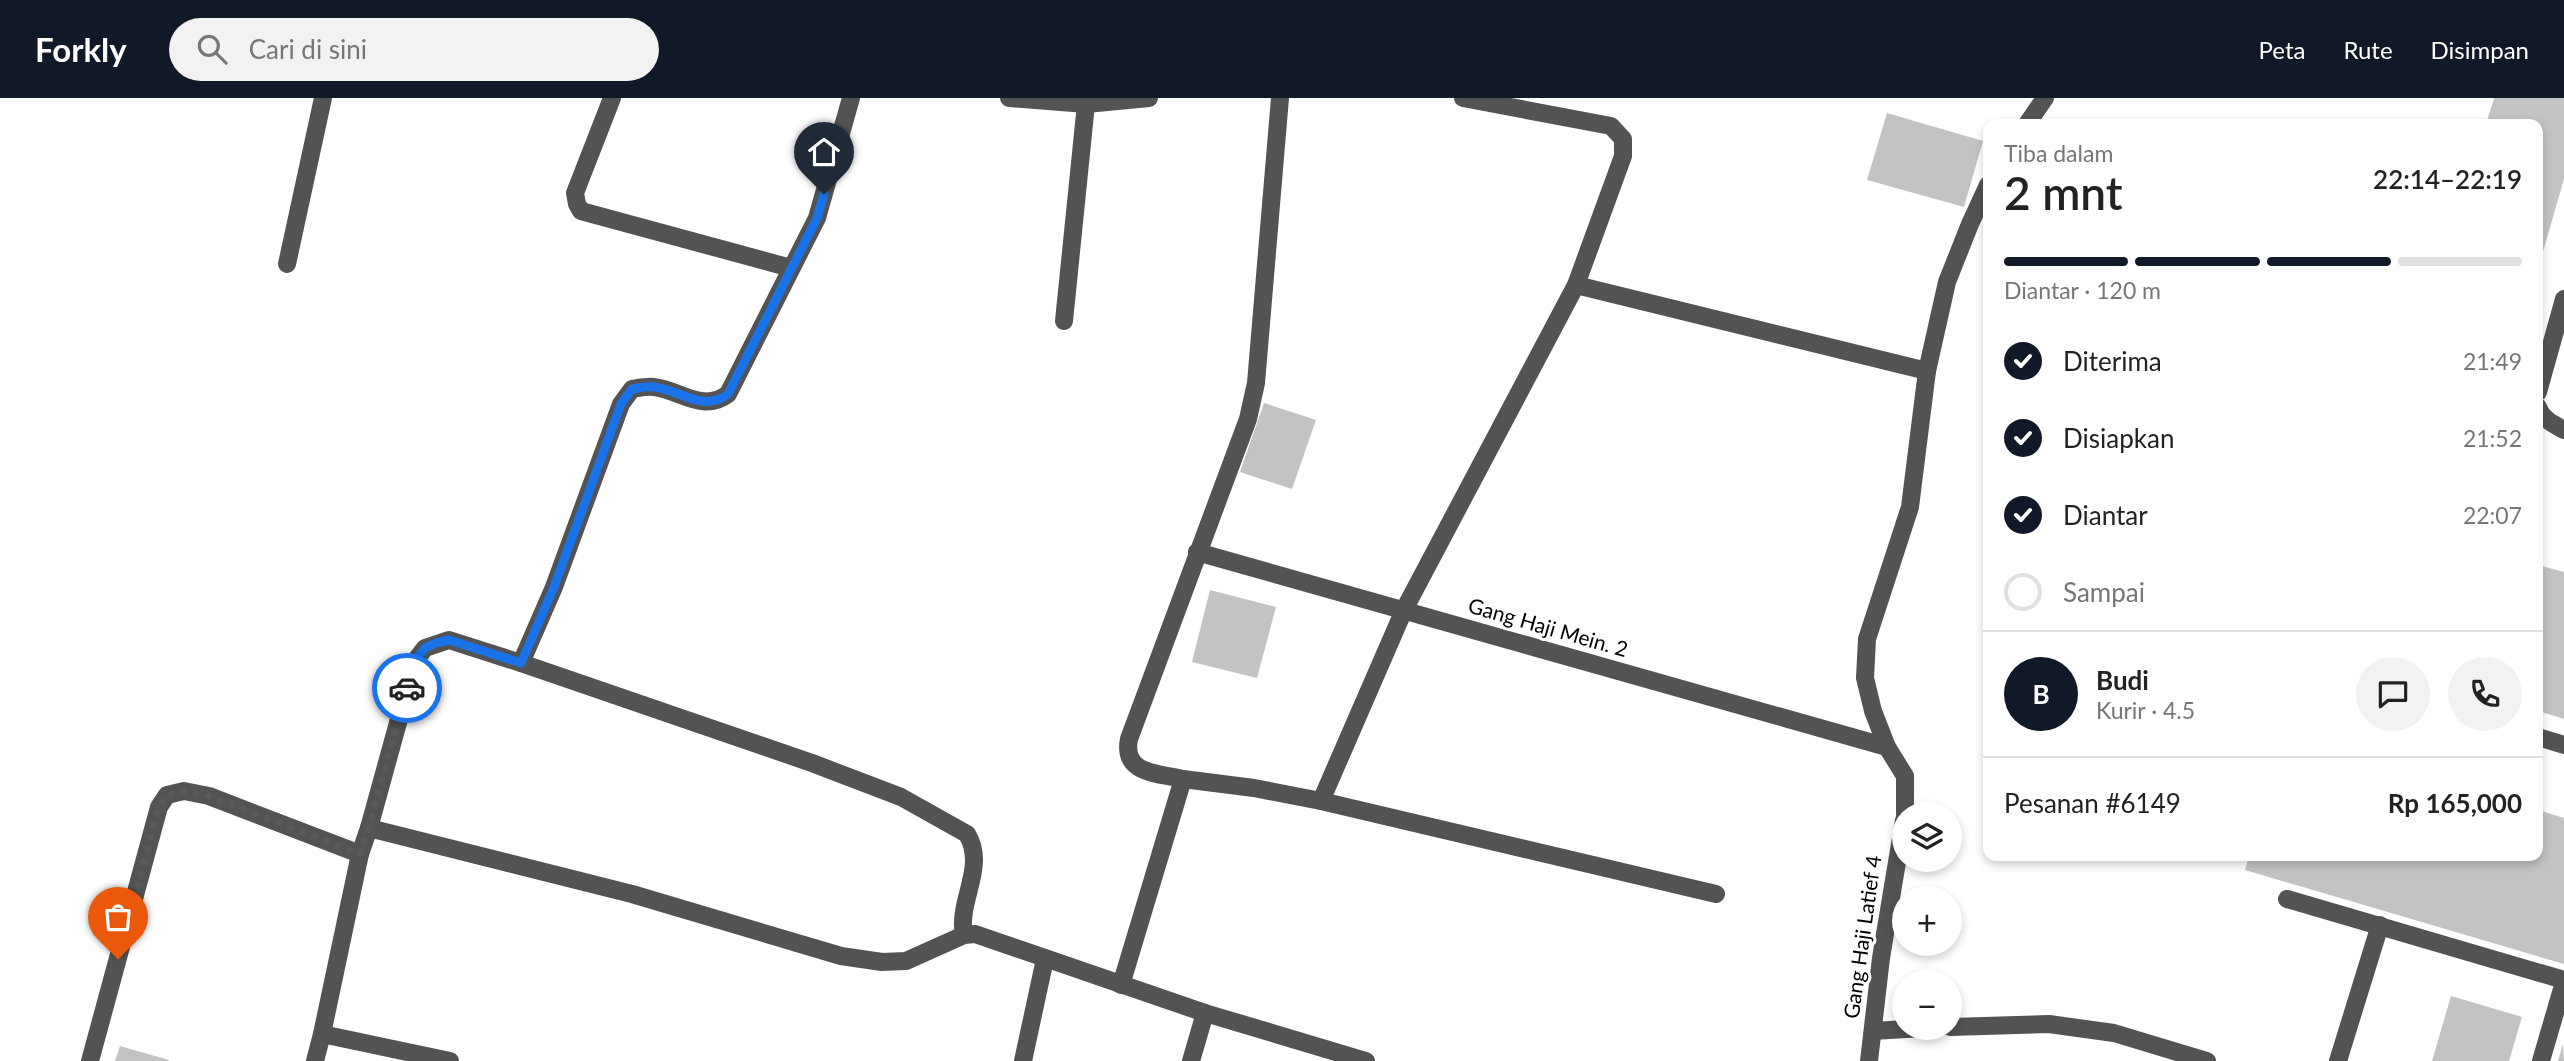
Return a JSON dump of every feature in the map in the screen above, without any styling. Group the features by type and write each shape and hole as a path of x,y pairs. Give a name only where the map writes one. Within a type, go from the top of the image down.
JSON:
{"street":[{"path":"287,264 323,98"},
{"path":"612,98 575,193 576,204 581,211 791,268"},
{"path":"521,663 554,587 621,404 632,389 654,387 706,402 719,401 728,394 817,218 851,98"},
{"path":"1009,98 1086,104 1149,98"},
{"path":"1280,98 1256,383 1248,419 1129,738 1126,752 1130,761 1140,769 1183,779 1254,788 1321,801 1716,894"},
{"path":"1321,801 1404,610 1576,285 1623,156 1623,139 1611,126 1463,98"},
{"path":"2030,119 2045,98"},
{"path":"1064,321 1086,104"},
{"path":"1905,802 1905,776 1887,747 1873,711 1865,678 1867,639 1910,507 1927,372 1947,282 1983,196"},
{"path":"1576,285 1927,372"},
{"path":"2543,372 2564,299"},
{"path":"2543,416 2564,430"},
{"name":"Gang Haji Mein. 2","path":"1197,552 1887,747"},
{"path":"315,1061 360,854 415,661 425,648 449,640 812,763 901,797 967,834 971,841 974,865 972,882 963,909 964,935"},
{"path":"2543,739 2564,745"},
{"path":"1121,985 1183,779"},
{"path":"90,1061 159,807 167,795 184,791 209,796 360,854"},
{"path":"369,828 632,894 841,956 882,962 906,961 964,935 975,934 1205,1013 1366,1061"},
{"name":"Gang Haji Latief 4","path":"1869,1061 1881,958 1895,872"},
{"path":"2287,899 2564,981 2541,1061"},
{"path":"2338,1061 2380,925"},
{"path":"1023,1061 1045,959"},
{"path":"1191,1061 1205,1013"},
{"path":"1962,1027 2049,1024 2114,1033 2207,1061"},
{"path":"1873,1031 1892,1030"},
{"path":"323,1034 450,1061"}],"building":[{"path":"2494,98 2564,98 2564,179 2543,252 2543,119 2488,119"},
{"path":"1887,113 1983,141 1964,207 1867,180"},
{"path":"1264,403 1316,420 1292,489 1240,472"},
{"path":"2543,566 2564,572 2564,719 2543,713"},
{"path":"1210,590 1276,607 1257,678 1192,662"},
{"path":"2543,812 2564,818 2564,964 2245,870 2248,861 2543,861"},
{"path":"2451,996 2522,1017 2509,1061 2432,1061"},
{"path":"2563,1044 2564,1061 2558,1061"},
{"path":"120,1046 169,1060 169,1061 115,1061"}],"way so far":[{"path":"118,959 159,807 167,795 184,791 209,796 360,854 407,688"}],"route":[{"path":"407,688 415,661 425,648 449,640 521,663 554,587 621,404 632,389 654,387 706,402 719,401 728,394 817,218 824,194"}]}
